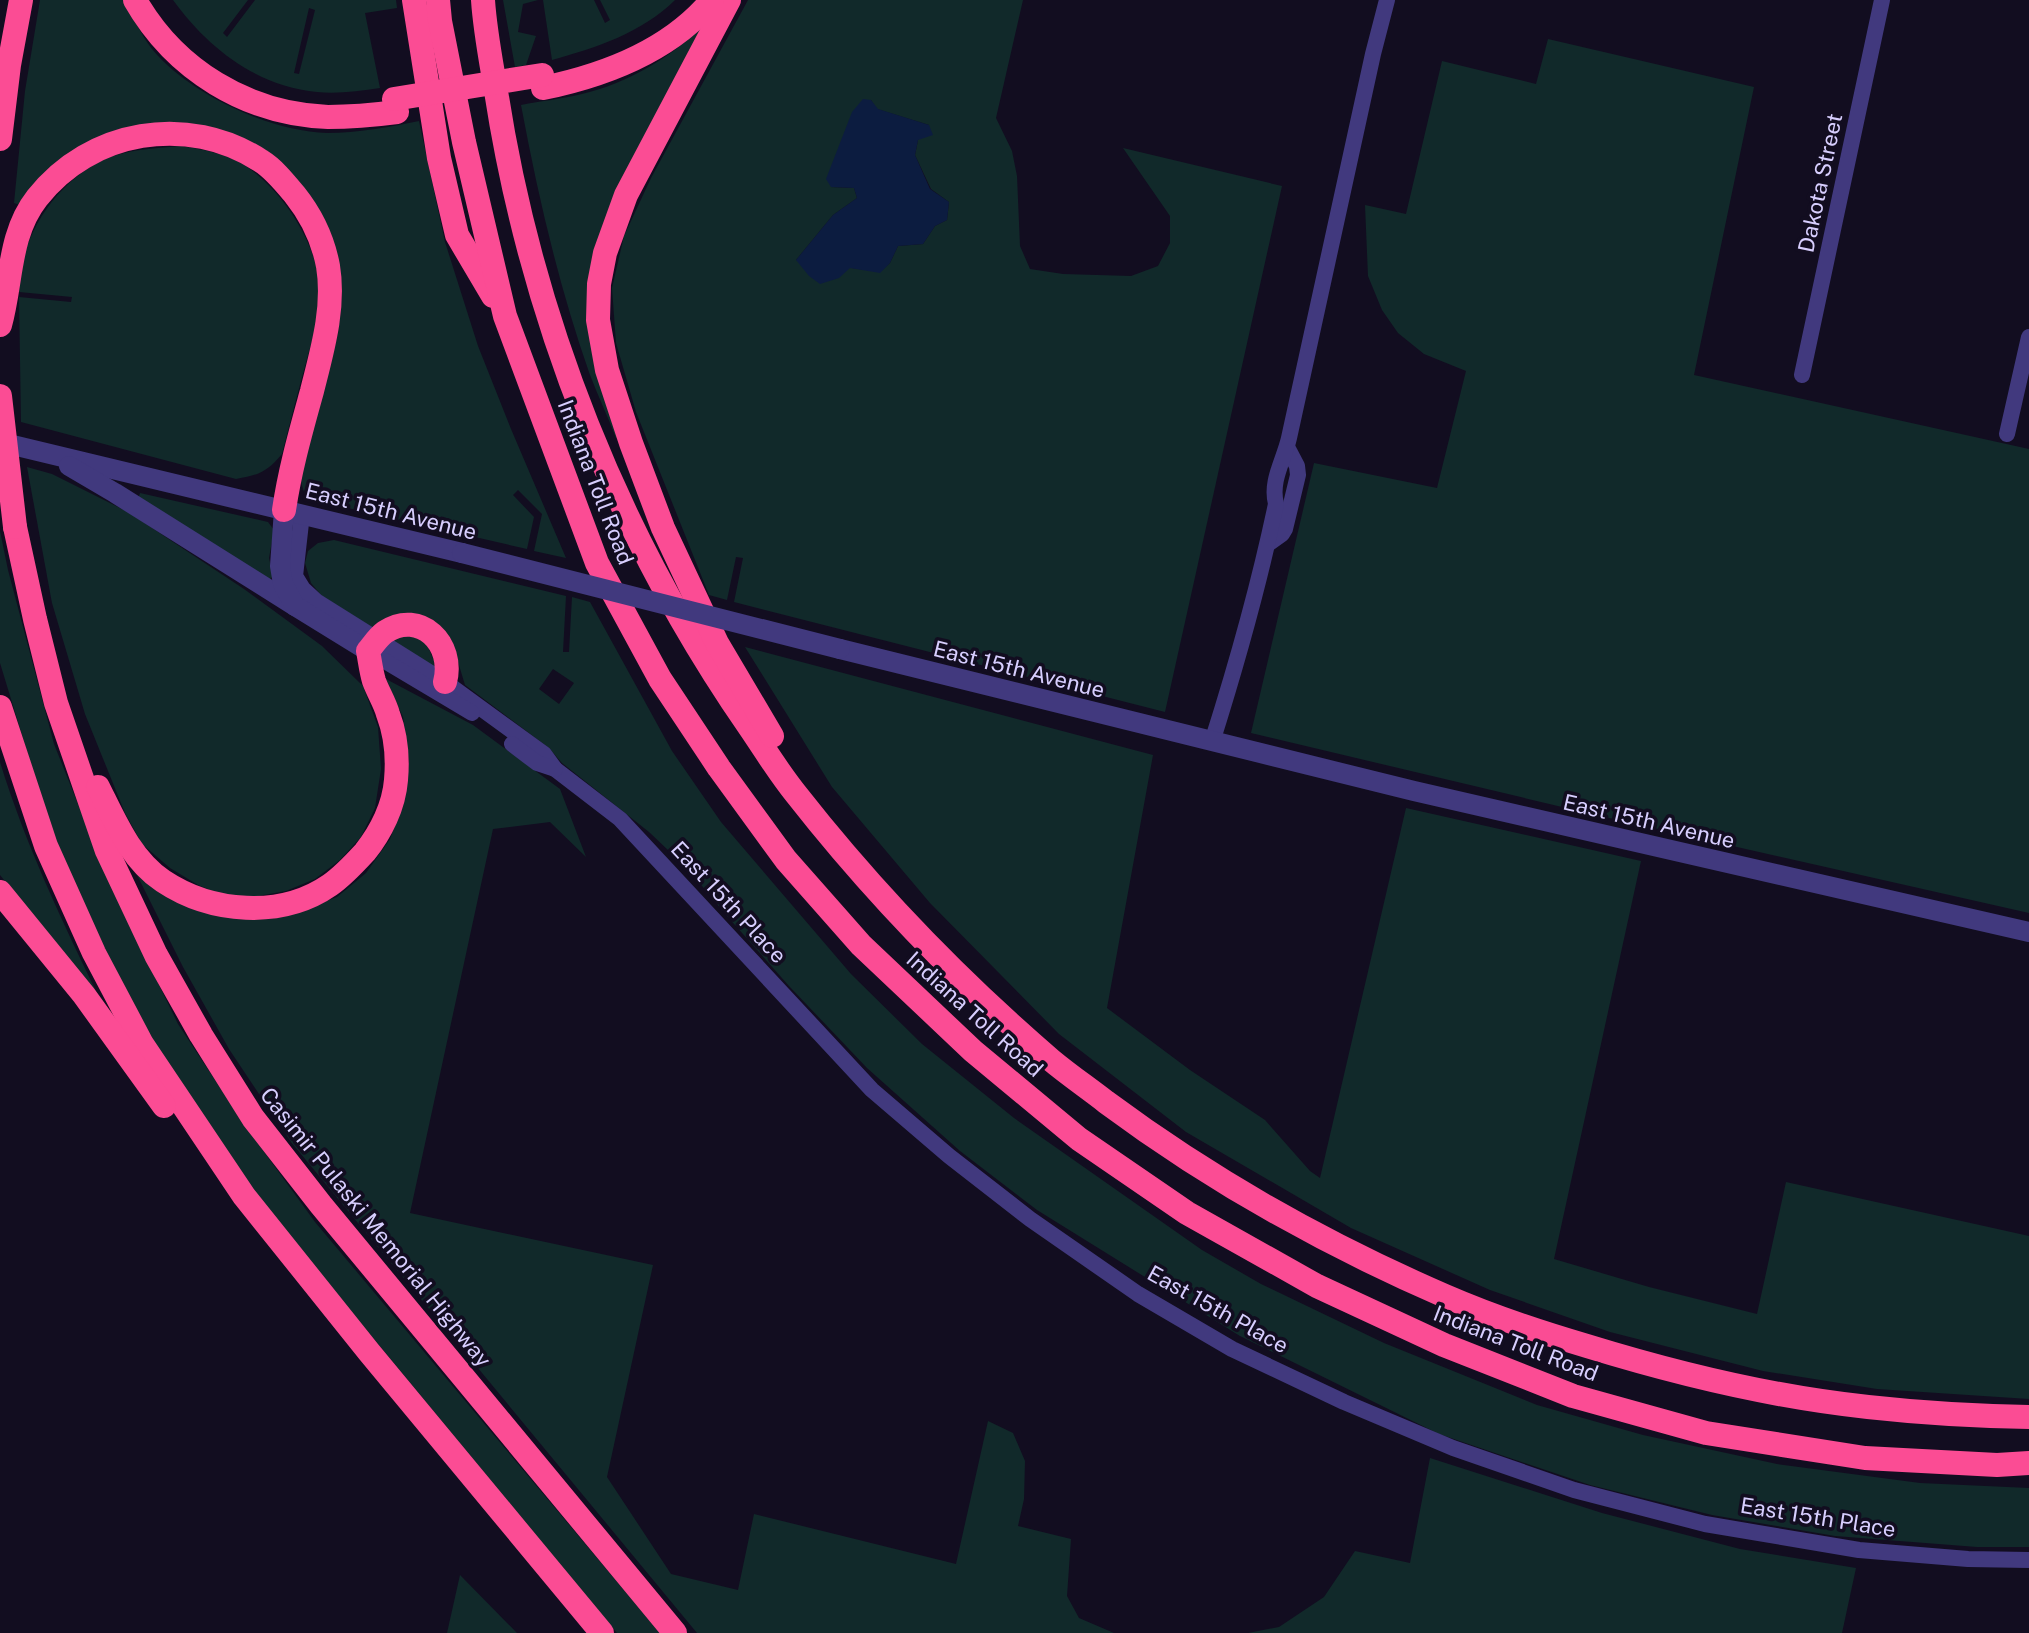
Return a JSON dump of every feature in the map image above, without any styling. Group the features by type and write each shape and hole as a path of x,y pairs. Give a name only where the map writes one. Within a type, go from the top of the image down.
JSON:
{"highway":[{"path":"0,139 21,0"},
{"path":"135,0 172,51 192,68 235,95 297,114 327,117 361,116 395,105 589,78 621,66 656,47 679,32 712,0"},
{"path":"152,0 184,42 213,66 240,81 297,100 328,104 395,105"},
{"path":"414,0 439,158 457,235 505,316"},
{"name":"Indiana Toll Road","path":"438,0 464,142 505,316 597,563 660,679 719,768 786,860 861,945 973,1051 1079,1139 1187,1213 1317,1286 1444,1345 1573,1396 1706,1433 1865,1458 1997,1465 2029,1463"},
{"name":"Indiana Toll Road","path":"483,0 516,203 549,323 574,393 649,562 712,673 793,791 881,896 975,991 1055,1063 1142,1129 1228,1186 1329,1242 1450,1298 1536,1331 1642,1363 1751,1389 1862,1407 2029,1417"},
{"path":"543,82 618,52 646,37 693,0"},
{"path":"729,0 626,195 605,253 599,284 598,320 607,370 663,528 717,643 769,728 793,791"},
{"path":"0,325 8,273 23,223 35,200 53,180 82,157 112,142 142,135 173,134 204,138 234,147 262,162 286,184 304,207 319,234 328,266 330,295 325,339 289,476 293,512"},
{"name":"Casimir Pulaski Memorial Highway","path":"0,396 15,527 56,703 107,851 156,955 253,1118 331,1217 675,1633"},
{"path":"56,703 118,826 139,860 161,880 188,896 219,905 257,909 297,901 329,886 373,842 388,813 396,781 396,743 389,714 374,680 372,646 385,632 396,628 418,627 429,632 444,649 448,671 445,682"},
{"path":"0,707 46,846 94,953 142,1044 244,1196"},
{"path":"0,892 84,995 163,1104 244,1196 602,1633"}],"street":[{"path":"1212,742 1268,544 1276,504 1274,490 1280,466 1289,452 1387,0"},
{"name":"Dakota Street","path":"1802,375 1882,0"},
{"path":"2007,434 2029,337"},
{"name":"East 15th Avenue","path":"0,442 462,553 1475,806 2029,932"},
{"path":"1268,544 1284,532 1287,525 1299,472 1289,452"},
{"name":"East 15th Place","path":"48,454 295,606 445,682 544,754 555,769 620,819 872,1090 949,1156 1030,1219 1138,1294 1232,1349 1344,1402 1453,1448 1574,1490 1705,1524 1859,1550 1968,1559 2029,1560"},
{"path":"293,512 280,566 283,584 295,606"},
{"name":"East 15th Place","path":"293,512 295,576 303,589 372,646 537,763 555,769"}],"green space":[{"path":"40,0 125,0 152,49 187,81 232,107 280,125 304,131 339,133 419,121 445,242 478,346 566,558 534,551 542,514 518,490 513,495 534,517 527,549 313,500 304,492 300,479 338,334 342,292 334,246 295,179 157,124 20,205 14,203 25,91"},
{"path":"173,0 248,0 223,33 227,37 255,0 396,0 397,8 365,13 380,88 341,92 295,89 254,73 235,62 201,34","holes":["309,8 315,10 299,74 294,73"]},
{"path":"503,0 538,0 523,4 518,32 536,36 526,65 515,67"},
{"path":"543,0 594,0 605,23 610,20 600,0 675,0 633,30 552,60"},
{"path":"748,0 1023,0 996,118 1012,151 1017,176 1020,246 1030,269 1063,274 1131,276 1158,266 1170,243 1170,216 1123,148 1282,186 1165,712 734,602 743,558 736,557 727,600 709,595 636,412 616,343 612,288 624,236 651,178","holes":["871,100 877,109 929,125 918,140 915,155 931,189 949,202 947,220 935,226 923,244 898,246 890,263 880,272 796,260 833,215 857,198 854,188 831,187"]},
{"path":"704,25 596,257 620,436 616,438 590,375 559,275 521,105 574,96 616,83 663,58"},
{"path":"1548,39 1754,87 1694,375 2029,449 2029,913 1251,733 1314,463 1437,488 1466,371 1424,354 1398,333 1382,310 1368,276 1365,205 1406,214 1442,61 1536,84"},
{"path":"181,146 226,156 250,169 275,192 305,237 320,287 314,332 282,454 262,472 236,479 21,422 19,297 71,302 72,297 19,292 26,250 34,229 60,193 94,165 130,152"},
{"path":"27,467 52,474 128,512 244,589 322,646 363,686 378,727 381,769 375,808 361,837 340,860 315,879 286,891 252,897 220,894 170,868 142,844 125,813 85,714 52,603"},
{"path":"140,493 268,522 274,530 269,558 273,576 268,581 138,499"},
{"path":"0,531 54,744 110,884 178,1024 246,1127 315,1222 660,1633 617,1633 236,1172 142,1022 95,938 47,817 0,663"},
{"path":"334,540 566,596 563,652 569,652 572,597 590,602 672,751 721,822 851,974 922,1044 1014,1118 1202,1250 1261,1284 1384,1343 1537,1405 1643,1435 1777,1464 1920,1483 2029,1488 2029,1547 1977,1547 1835,1536 1712,1515 1590,1485 1439,1434 1240,1336 1037,1210 960,1151 867,1068 789,986 688,869 649,832 562,763 549,748 465,685 447,636 374,629 321,595 311,583 305,563 308,551 318,543","holes":["553,669 574,683 559,704 539,689"]},
{"path":"404,634 425,640 438,670 392,640"},
{"path":"745,647 1153,755 1107,1008 1190,1070 1265,1120 1310,1171 1320,1178 1406,808 1641,861 1554,1259 1757,1314 1786,1182 2029,1236 2029,1399 1877,1389 1763,1371 1610,1332 1490,1290 1351,1228 1186,1132 1059,1034 930,903 832,787"},
{"path":"386,679 473,725 560,789 586,857 550,822 493,829 410,1213 653,1265 607,1477 671,1574 738,1590 754,1514 956,1564 988,1421 1013,1433 1025,1461 1024,1499 1018,1526 1071,1539 1067,1596 1079,1618 1114,1633 697,1633 291,1142 229,1049 135,871 174,900 298,911 337,897 366,873 390,839 403,804 409,763 403,717"},
{"path":"0,762 32,851 98,995 0,875"},
{"path":"1430,1458 1602,1513 1740,1549 1856,1568 1842,1633 1248,1633 1279,1627 1324,1597 1355,1551 1410,1563"},
{"path":"460,1575 517,1633 447,1633"}],"water":[{"path":"863,99 871,100 878,109 929,125 933,135 918,140 915,155 930,189 949,202 947,220 935,226 923,244 898,246 890,263 880,273 850,268 839,278 820,284 796,260 833,215 857,198 854,188 831,187 826,179 852,112"}]}
